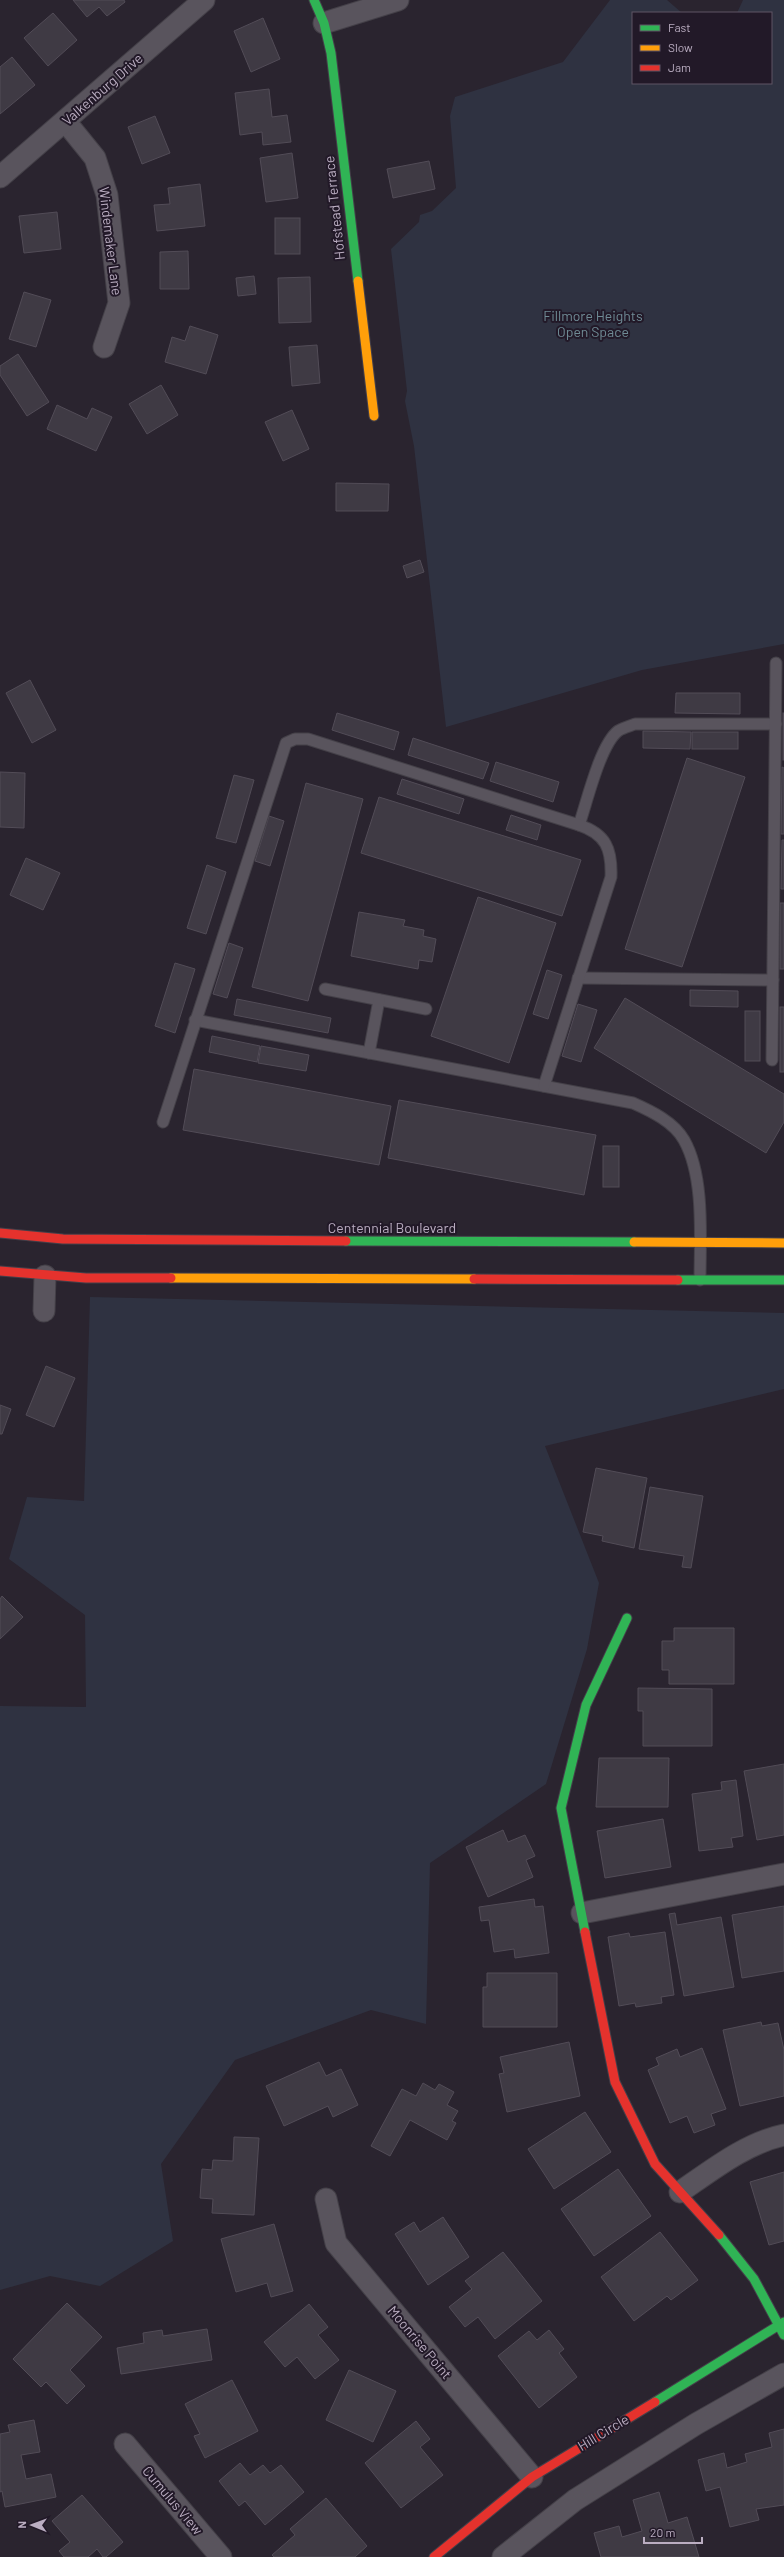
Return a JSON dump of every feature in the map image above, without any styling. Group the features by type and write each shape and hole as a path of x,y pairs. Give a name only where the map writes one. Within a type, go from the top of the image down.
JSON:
{"street":[{"name":"Valkenburg Drive","path":"0,177 204,0"},
{"name":"Hofstead Terrace","path":"314,0 324,23 331,53 374,416"},
{"path":"324,23 398,0"},
{"name":"Windemaker Lane","path":"65,121 95,158 107,195 119,303 104,346"},
{"name":"Centennial Boulevard","path":"0,1233 63,1239 784,1243"},
{"path":"0,1271 45,1276 784,1280"},
{"path":"44,1311 45,1276"},
{"path":"627,1618 586,1705 561,1808 615,2082 655,2164 729,2246 754,2279 781,2324 784,2336"},
{"path":"582,1913 784,1874"},
{"path":"680,2192 722,2163 769,2138 784,2135"},
{"name":"Moonrise Point","path":"326,2199 336,2242 532,2476"},
{"name":"Hill Circle","path":"434,2557 532,2476 781,2324"},
{"path":"503,2557 575,2500 696,2424 784,2374"},
{"name":"Cumulus View","path":"125,2444 221,2557"}],"lane":[{"path":"772,1060 776,663"},
{"path":"579,826 603,755 609,741 619,730 636,724 776,724"},
{"path":"163,1122 286,744 295,739 308,739 594,830 603,840 612,862 611,876 544,1086"},
{"path":"578,978 773,980"},
{"path":"325,989 426,1009"},
{"path":"369,1053 379,1000"},
{"path":"195,1020 633,1103 655,1112 684,1139 693,1161 697,1186 700,1242 700,1280"}],"green space":[{"name":"Fillmore Heights Open Space","path":"610,0 667,0 681,12 632,12 632,84 772,84 772,12 737,12 743,0 784,0 784,644 642,670 446,727 414,446 405,401 407,391 391,249 419,222 420,215 432,211 456,188 450,116 455,97 563,62"},
{"path":"90,1297 784,1313 784,1389 545,1446 599,1583 587,1649 546,1784 430,1863 426,2024 371,2010 235,2060 161,2164 173,2241 100,2286 50,2276 0,2290 0,1706 86,1707 85,1615 9,1559 27,1497 84,1501"}],"building":[{"path":"73,0 124,0 125,2 107,16 99,7 87,17"},
{"path":"53,13 77,40 48,66 24,38"},
{"path":"263,18 280,59 251,72 234,31"},
{"path":"12,57 35,85 0,114 0,67"},
{"path":"269,89 272,117 287,115 291,142 263,145 262,132 240,135 235,93"},
{"path":"155,116 170,153 142,164 128,127"},
{"path":"292,153 298,198 266,202 260,158"},
{"path":"429,161 435,189 393,198 387,169"},
{"path":"200,184 205,226 157,231 154,205 170,204 168,188"},
{"path":"57,212 61,249 24,253 19,216"},
{"path":"275,218 300,218 300,254 275,254"},
{"path":"188,251 189,289 160,289 160,252"},
{"path":"254,276 256,294 238,296 236,278"},
{"path":"310,277 311,322 279,323 278,278"},
{"path":"24,292 51,300 36,347 9,339"},
{"path":"190,326 218,335 206,374 165,362 172,337 185,341"},
{"path":"317,345 320,383 292,386 289,347"},
{"path":"18,354 49,402 27,416 0,375 0,366"},
{"path":"161,385 178,415 147,434 129,404"},
{"path":"57,405 87,419 92,408 112,417 96,451 47,429"},
{"path":"292,410 309,449 283,461 265,422"},
{"path":"336,483 389,484 388,511 336,511"},
{"path":"420,560 424,572 407,578 403,566"},
{"path":"30,680 56,730 32,743 6,693"},
{"path":"676,693 740,693 740,714 675,713"},
{"path":"337,713 399,732 394,750 332,730"},
{"path":"784,713 784,760 783,760"},
{"path":"643,731 691,732 690,749 643,748"},
{"path":"692,732 738,732 738,749 692,749"},
{"path":"413,738 489,763 483,779 408,755"},
{"path":"687,758 745,777 682,967 625,949"},
{"path":"496,762 559,782 553,802 490,781"},
{"path":"782,767 784,768 784,834 781,834"},
{"path":"0,772 25,773 24,828 0,827"},
{"path":"234,775 254,780 236,843 216,838"},
{"path":"402,779 464,799 459,814 397,794"},
{"path":"306,783 363,799 308,1001 252,987"},
{"path":"379,797 581,860 562,916 361,853"},
{"path":"511,815 541,825 537,840 506,830"},
{"path":"269,816 284,821 270,866 255,861"},
{"path":"782,840 784,840 784,889 781,889"},
{"path":"26,858 60,873 43,910 10,895"},
{"path":"207,865 226,872 206,934 187,928"},
{"path":"478,897 556,923 509,1063 431,1036"},
{"path":"780,903 784,903 784,969 780,969"},
{"path":"359,912 405,920 403,926 424,930 423,936 436,939 432,962 419,960 418,969 351,956"},
{"path":"229,943 243,948 227,998 213,994"},
{"path":"175,963 195,969 175,1033 155,1026"},
{"path":"547,970 562,975 548,1019 533,1014"},
{"path":"690,990 738,991 738,1007 690,1006"},
{"path":"625,998 784,1094 784,1122 766,1153 594,1048"},
{"path":"237,999 331,1018 328,1033 234,1015"},
{"path":"578,1004 597,1010 581,1062 562,1056"},
{"path":"780,1007 784,1007 784,1072 780,1072"},
{"path":"745,1011 760,1011 760,1061 745,1061"},
{"path":"212,1036 260,1046 257,1062 209,1052"},
{"path":"261,1046 309,1055 306,1071 258,1063"},
{"path":"194,1069 391,1106 379,1165 183,1130"},
{"path":"399,1100 596,1135 584,1195 388,1158"},
{"path":"603,1146 619,1146 619,1187 603,1187"},
{"path":"46,1366 75,1378 54,1427 26,1415"},
{"path":"0,1405 11,1409 2,1434 0,1434"},
{"path":"596,1468 647,1478 634,1548 602,1541 603,1536 583,1532"},
{"path":"650,1487 703,1496 691,1568 682,1567 684,1556 639,1549"},
{"path":"2,1596 23,1617 0,1639 0,1599"},
{"path":"674,1628 734,1628 734,1684 669,1684 669,1670 662,1670 662,1641 674,1641"},
{"path":"638,1688 712,1689 712,1746 643,1746 643,1711 638,1711"},
{"path":"599,1758 669,1758 668,1807 596,1807"},
{"path":"784,1764 784,1835 757,1840 744,1771"},
{"path":"736,1780 743,1836 731,1838 733,1847 699,1851 692,1794 722,1790 721,1782"},
{"path":"663,1819 671,1867 605,1878 597,1831"},
{"path":"503,1830 508,1842 525,1835 535,1856 526,1860 533,1877 488,1897 466,1847"},
{"path":"534,1899 535,1907 543,1906 549,1953 515,1958 514,1949 494,1952 489,1920 481,1921 479,1907"},
{"path":"784,1906 784,1971 742,1978 732,1915"},
{"path":"675,1913 677,1925 721,1917 734,1987 684,1996 669,1914"},
{"path":"665,1932 674,1995 661,1997 662,2003 636,2007 635,2003 619,2006 608,1937 629,1933 630,1937"},
{"path":"487,1973 557,1973 557,2027 483,2027 483,1987 487,1987"},
{"path":"761,2022 762,2026 778,2023 784,2050 784,2096 740,2106 723,2030"},
{"path":"569,2042 580,2096 507,2112 499,2074 504,2073 500,2057"},
{"path":"702,2048 726,2109 711,2114 715,2125 694,2133 687,2116 670,2123 648,2070 659,2065 656,2058 677,2049 680,2057"},
{"path":"319,2062 326,2076 341,2069 358,2105 333,2117 328,2106 284,2126 266,2086"},
{"path":"423,2083 435,2090 439,2084 454,2092 447,2105 458,2111 452,2121 456,2123 447,2140 410,2120 390,2156 371,2146 402,2089 416,2096"},
{"path":"585,2112 611,2152 554,2189 528,2149"},
{"path":"234,2137 259,2138 254,2215 212,2213 213,2199 200,2198 202,2169 212,2170 213,2160 233,2161"},
{"path":"618,2169 651,2216 594,2256 561,2209"},
{"path":"784,2172 784,2241 769,2245 750,2182"},
{"path":"443,2217 469,2257 428,2285 395,2234 414,2222 420,2232"},
{"path":"274,2224 293,2291 271,2297 267,2283 236,2292 221,2239"},
{"path":"660,2232 698,2280 671,2300 667,2296 634,2321 601,2277"},
{"path":"503,2252 542,2301 495,2339 478,2317 465,2327 449,2307 472,2289 465,2281"},
{"path":"67,2303 102,2337 70,2370 85,2386 67,2404 46,2382 41,2387 13,2359"},
{"path":"309,2304 328,2327 318,2335 339,2360 315,2379 297,2357 285,2367 264,2342"},
{"path":"207,2329 212,2360 121,2374 117,2348 144,2343 143,2333 162,2330 163,2336"},
{"path":"549,2330 564,2349 559,2353 577,2377 539,2408 498,2356 529,2331 537,2340"},
{"path":"349,2370 396,2391 373,2442 326,2420"},
{"path":"232,2380 258,2431 205,2458 194,2436 200,2434 185,2404"},
{"path":"34,2420 40,2452 21,2455 26,2479 51,2474 56,2497 5,2507 2,2491 0,2492 0,2434 10,2432 8,2425"},
{"path":"416,2421 430,2439 420,2447 443,2475 401,2508 365,2463"},
{"path":"784,2429 784,2505 756,2509 759,2520 730,2527 720,2487 706,2491 698,2460 724,2453 727,2468 747,2462 745,2454 772,2447 769,2433"},
{"path":"240,2463 250,2475 263,2465 270,2473 281,2465 304,2492 265,2525 245,2501 239,2506 219,2481"},
{"path":"659,2492 668,2523 687,2517 699,2557 601,2557 594,2533 619,2526 622,2537 642,2531 633,2500"},
{"path":"82,2495 123,2542 106,2557 103,2557 97,2549 88,2557 64,2557 59,2551 70,2542 52,2521"},
{"path":"326,2498 367,2546 355,2557 274,2557 272,2555 295,2535 290,2529"}],"traffic: fast":[{"path":"314,0 324,23 331,53 358,281"},
{"path":"346,1241 634,1242"},
{"path":"678,1280 784,1280"},
{"path":"585,1932 561,1808 586,1705 627,1618"},
{"path":"719,2235 754,2279 784,2335"},
{"path":"655,2402 784,2322"}],"traffic: slow":[{"path":"358,281 374,416"},
{"path":"634,1242 784,1243"},
{"path":"171,1278 474,1279"}],"traffic: jam":[{"path":"0,1233 63,1239 346,1241"},
{"path":"0,1271 86,1278 171,1278"},
{"path":"474,1279 678,1280"},
{"path":"585,1932 615,2082 655,2164 719,2235"},
{"path":"434,2557 532,2477 655,2402"}]}
